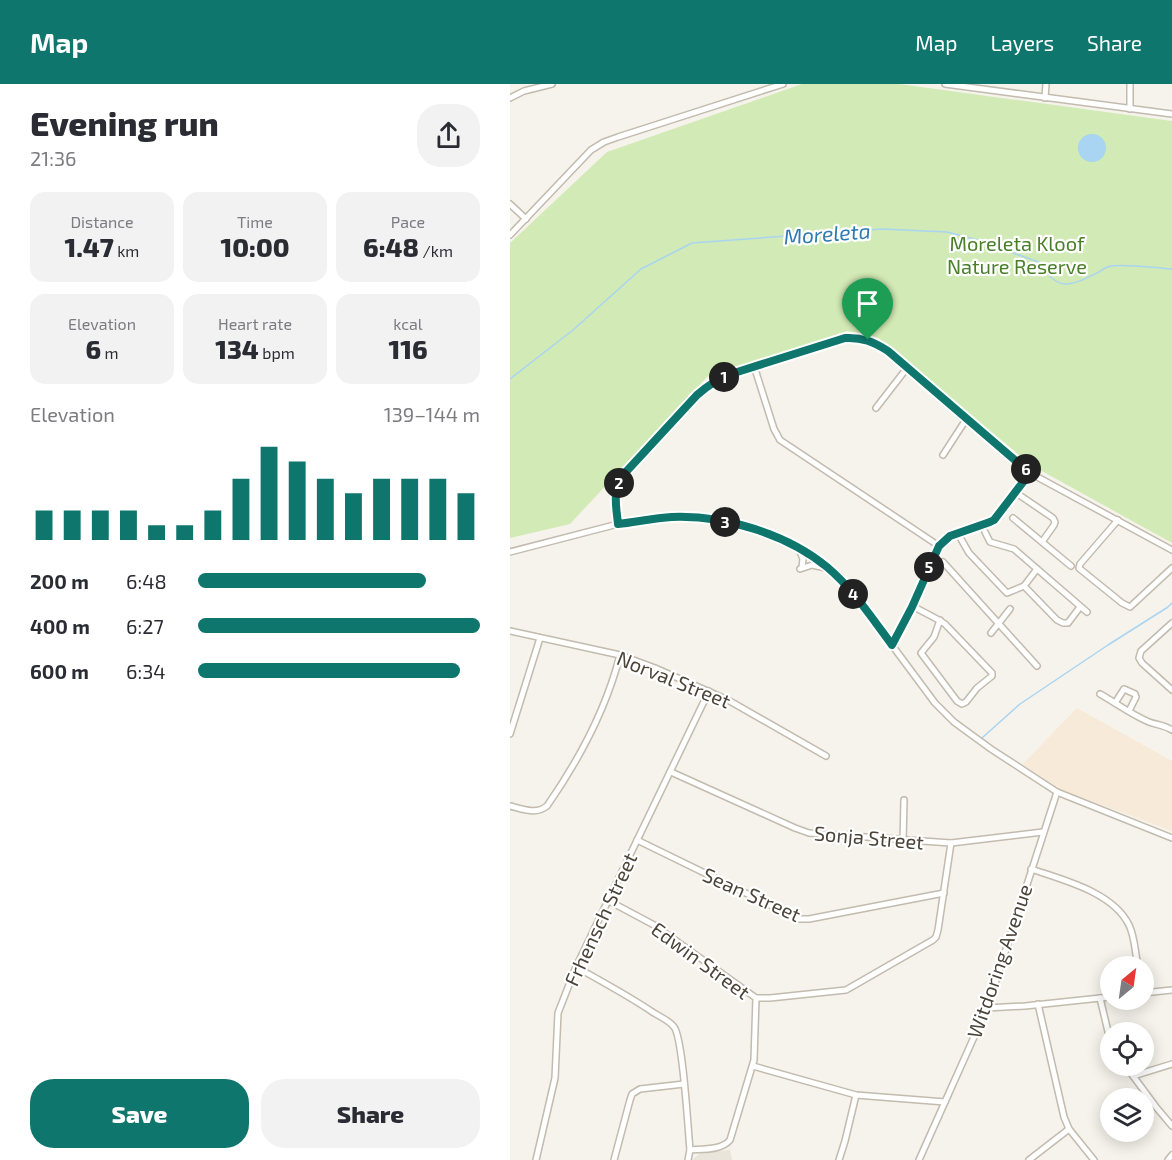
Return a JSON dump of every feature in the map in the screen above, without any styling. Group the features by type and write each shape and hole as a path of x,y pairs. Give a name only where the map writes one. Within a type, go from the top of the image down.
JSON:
{"street":[{"path":"510,98 524,91 552,84"},
{"path":"510,235 597,146 618,137 783,84"},
{"path":"945,84 1172,114"},
{"path":"1045,98 1046,84"},
{"path":"1130,84 1130,109"},
{"path":"510,204 525,219"},
{"path":"618,524 616,491 619,481 704,389 720,378 754,366 838,340 860,338 877,344 908,368 1030,473 1172,550"},
{"path":"754,366 774,429 780,440 939,546"},
{"path":"876,408 908,368"},
{"path":"943,455 967,418"},
{"path":"892,645 939,546 950,536 990,522 1030,473"},
{"path":"1015,492 1053,518 1055,522 1042,542"},
{"path":"510,552 618,524 659,518 694,518 727,523 752,528 781,539 798,547 828,568 850,590 935,703 954,722 1057,792 1172,838"},
{"path":"1013,518 1071,566"},
{"path":"1118,520 1080,564 1080,569 1125,606 1130,607 1172,568"},
{"path":"985,532 990,542 1014,549 1087,612"},
{"path":"961,539 969,553 1007,593 1024,586 1037,569"},
{"path":"798,547 803,559 801,568 812,565 828,568"},
{"path":"943,562 1037,666"},
{"path":"1024,586 1057,620 1063,623 1068,623 1080,607"},
{"path":"918,609 940,620 993,673 962,704 957,701 921,653 933,639 940,620"},
{"path":"991,633 1010,609"},
{"path":"1172,622 1141,651 1139,658 1172,690"},
{"name":"Norval Street","path":"510,631 620,655 648,665 709,691 826,756"},
{"path":"510,734 540,638"},
{"path":"510,806 536,812 547,806 574,764 592,729 612,682 620,655"},
{"path":"1115,703 1124,689 1135,694 1136,698 1129,711"},
{"name":"Frhensch Street","path":"536,1160 555,1078 558,1013 576,967 709,691"},
{"path":"1100,694 1150,722 1172,730"},
{"name":"Sonja Street","path":"671,772 804,832 951,843 1043,832"},
{"name":"Witdoring Avenue","path":"919,1160 987,1008 1057,792"},
{"path":"903,841 904,800"},
{"name":"Sean Street","path":"637,840 799,919 944,893"},
{"path":"756,998 838,991 853,986 936,937 951,843"},
{"path":"1031,869 1087,890 1111,903 1130,926 1135,956"},
{"name":"Edwin Street","path":"609,901 654,925 756,998 753,1066 731,1137 728,1143 722,1146 690,1150"},
{"path":"576,967 632,999 675,1028 684,1084 690,1150 688,1160"},
{"path":"1154,992 1172,990"},
{"path":"987,1008 1100,998"},
{"path":"1038,1004 1064,1117 1070,1129 1094,1160"},
{"path":"1154,1070 1172,1064"},
{"path":"753,1066 856,1095 945,1102"},
{"path":"1133,1076 1172,1126"},
{"path":"614,1160 632,1094 640,1089 684,1084"},
{"path":"839,1160 856,1095"},
{"path":"1029,1160 1070,1129"},
{"path":"1168,1160 1172,1155"}],"shaded area":[{"path":"1077,708 1172,761 1172,831 1059,789 1023,764"},
{"path":"730,1150 732,1160 692,1160 702,1152"}],"green space":[{"name":"Moreleta Kloof Nature Reserve","path":"802,84 899,84 1172,121 1172,543 1031,465 880,339 847,331 707,377 570,524 510,538 510,243 607,152"}],"water":[{"path":"1092,134 1102,138 1106,148 1102,158 1092,162 1082,158 1078,148 1082,138"}],"waterway":[{"name":"Moreleta","path":"510,379 573,330 641,269 692,243 882,229 947,232 978,240 1041,263 1053,279 1066,284 1090,277 1111,266 1172,269"},
{"path":"982,738 1020,704 1172,603"}],"route":[{"path":"845,338 868,340 888,351 1030,473 994,520 950,536 939,546 892,645 850,590 828,568 798,547 781,539 752,528 694,518 659,518 618,524 615,496 619,481 697,395 710,384 754,366 845,338"}]}
